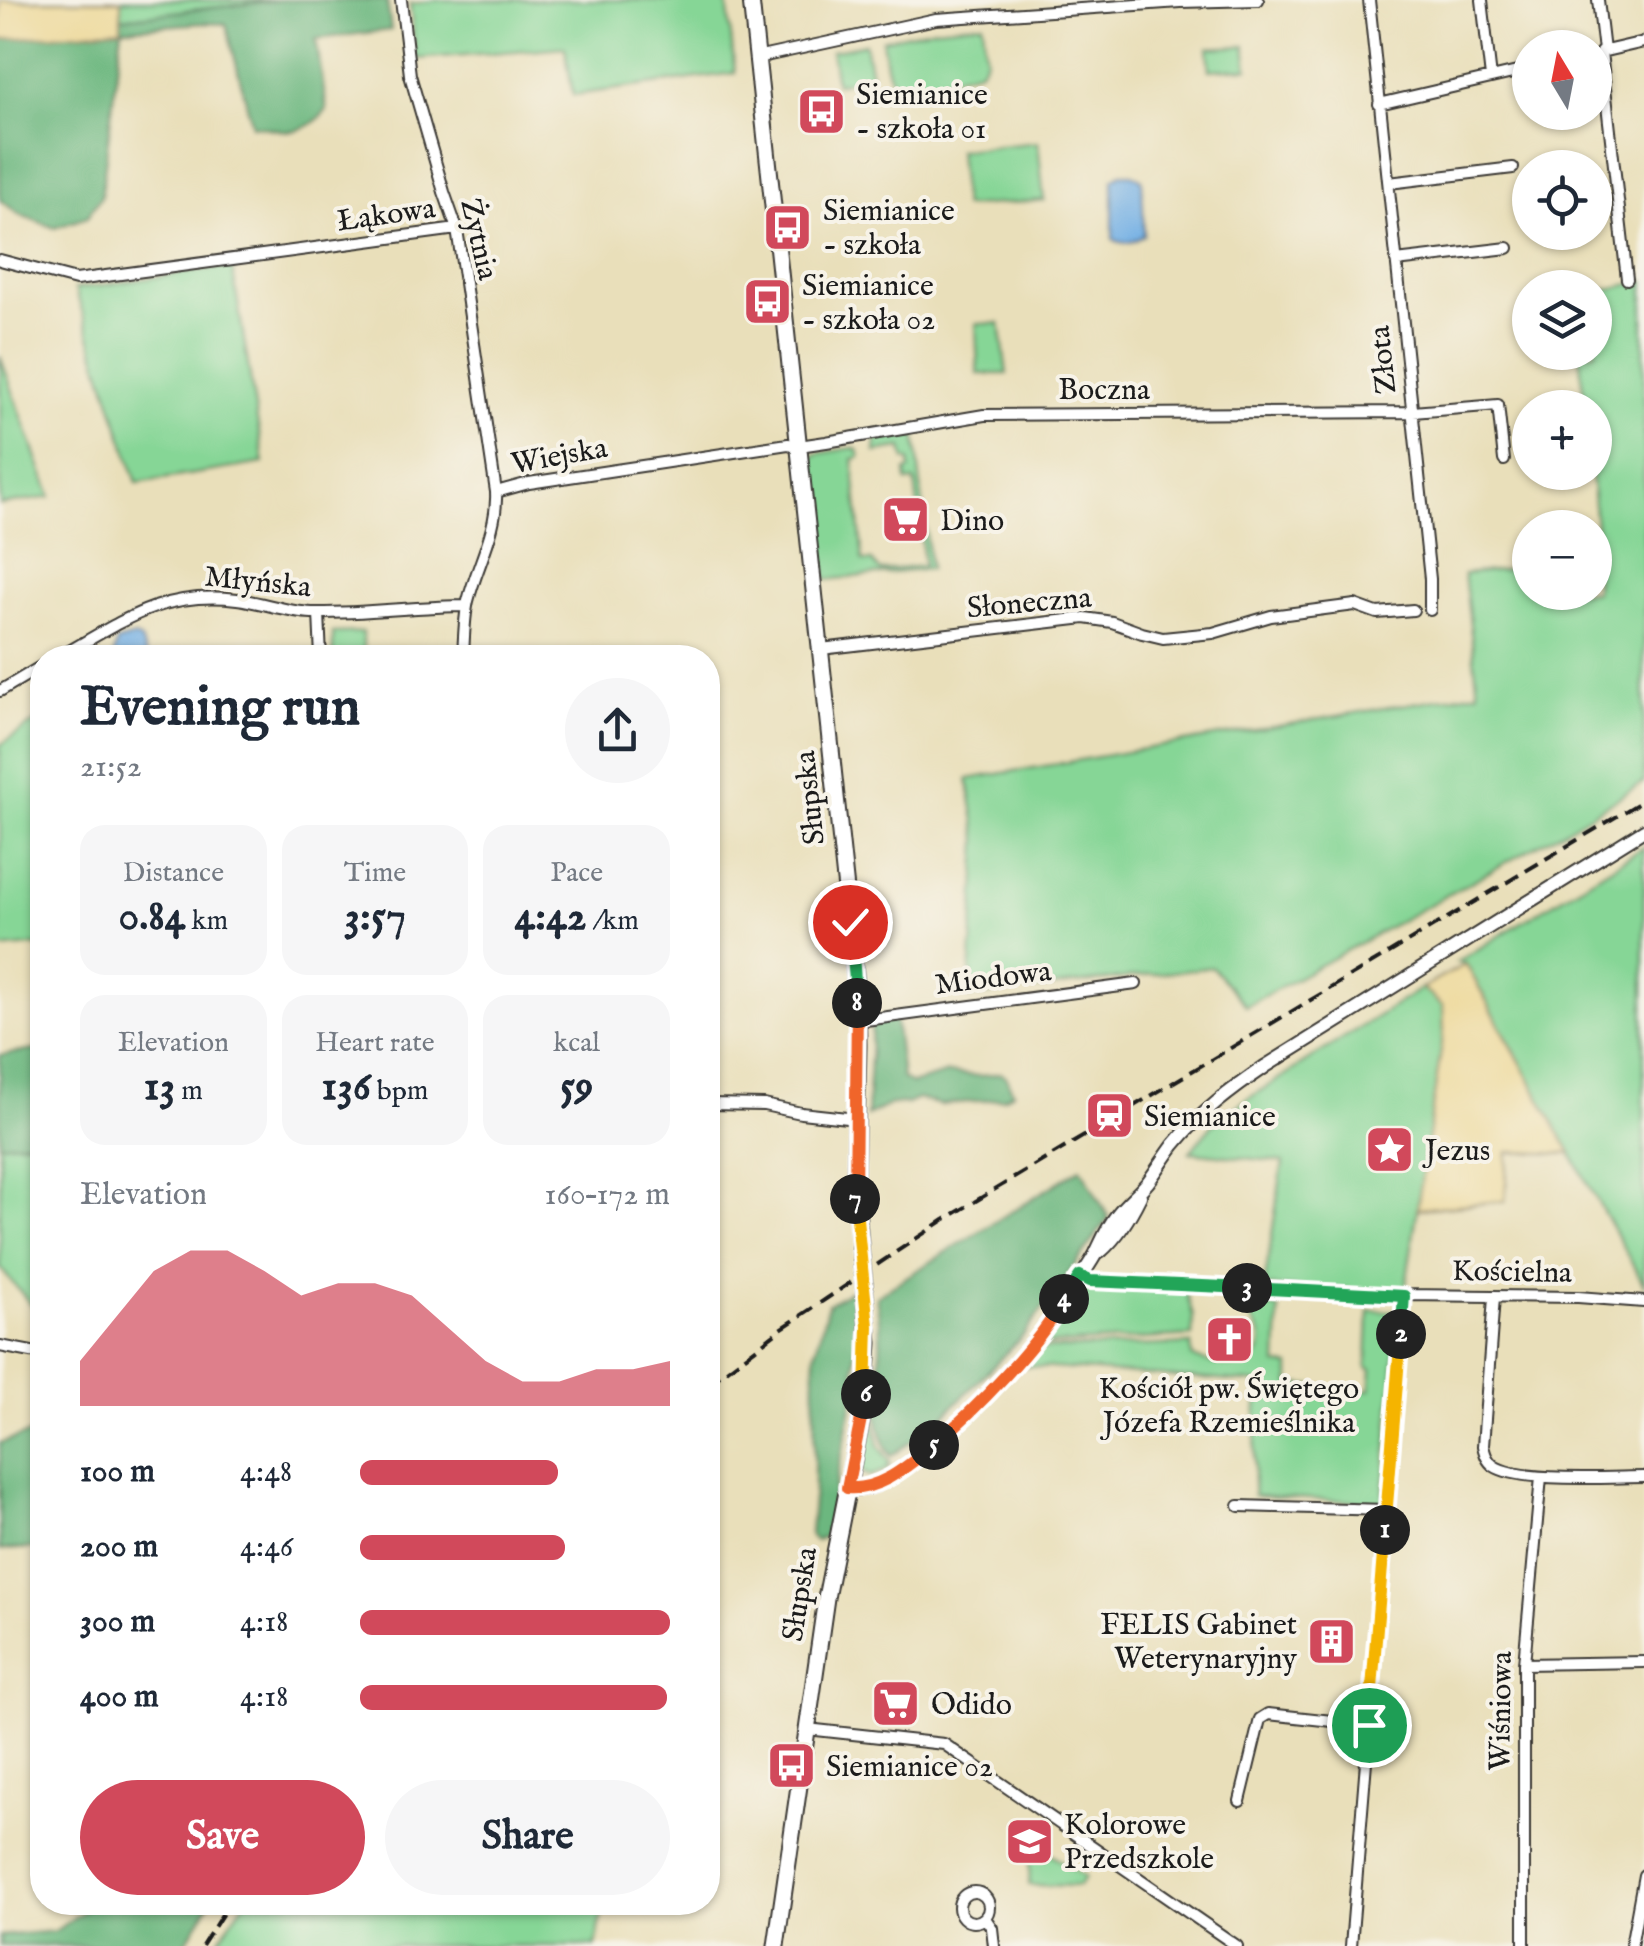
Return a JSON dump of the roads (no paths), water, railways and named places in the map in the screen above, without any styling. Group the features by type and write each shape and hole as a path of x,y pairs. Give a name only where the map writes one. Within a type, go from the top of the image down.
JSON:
{"main road":[{"name":"Słupska","path":"750,0 844,860 858,1021 855,1185 869,1342 867,1385 826,1598 776,1946"}],"street":[{"name":"Żytnia","path":"401,0 410,75 457,229 496,492"},
{"path":"756,58 936,19 1258,0"},
{"name":"Złota","path":"1370,0 1430,578 1430,610"},
{"path":"1482,0 1492,78"},
{"path":"1598,0 1599,30"},
{"path":"1612,49 1644,42"},
{"path":"1379,104 1512,73"},
{"path":"1609,130 1627,279"},
{"path":"1389,182 1512,168"},
{"name":"Łąkowa","path":"0,260 76,280 457,229"},
{"path":"1396,261 1508,248"},
{"name":"Boczna","path":"799,446 984,416 1412,412 1498,406 1504,460"},
{"name":"Wiejska","path":"464,645 467,606 492,527 496,492 529,483 788,444 799,446"},
{"name":"Młyńska","path":"81,645 138,612 172,601 236,598 306,613 467,606"},
{"name":"Słoneczna","path":"821,650 1085,618 1164,638 1213,634 1271,616 1355,605 1377,613 1413,610"},
{"path":"319,613 320,645"},
{"path":"0,691 30,673"},
{"path":"847,1488 866,1488 896,1473 939,1440 1016,1362 1058,1310 1113,1221 1146,1185 1175,1144 1226,1093 1644,830"},
{"name":"Miodowa","path":"858,1021 1136,984"},
{"path":"720,1104 764,1106 856,1119"},
{"name":"Kościelna","path":"1080,1276 1090,1281 1404,1296 1564,1296 1644,1302"},
{"path":"1351,1946 1404,1296"},
{"path":"1494,1296 1482,1446 1493,1465 1541,1477 1644,1477"},
{"path":"0,1346 30,1352"},
{"name":"Wiśniowa","path":"1524,1946 1524,1664 1541,1477"},
{"path":"1238,1506 1386,1510"},
{"path":"1524,1664 1644,1662"},
{"path":"1240,1802 1263,1715 1369,1725"},
{"path":"807,1729 944,1744 1237,1946"},
{"path":"1631,1946 1644,1875"},
{"path":"984,1918 992,1928 994,1946"}],"water":[{"path":"1121,174 1142,179 1144,235 1125,243 1113,239 1113,179"},
{"path":"135,637 143,645 116,645"}],"railway":[{"path":"720,1375 781,1329 944,1220 1644,800"},
{"path":"202,1946 222,1915"}],"place":[{"name":"Siemianice - szkoła 01","path":"821,111"},
{"name":"Siemianice - szkoła","path":"788,227"},
{"name":"Siemianice - szkoła 02","path":"767,302"},
{"name":"Dino","path":"905,520"},
{"name":"Siemianice","path":"1109,1116"},
{"name":"Jezus","path":"1390,1150"},
{"name":"Kościół pw. Świętego Józefa Rzemieślnika","path":"1229,1339"},
{"name":"FELIS Gabinet Weterynaryjny","path":"1332,1641"},
{"name":"Odido","path":"896,1704"},
{"name":"Siemianice 02","path":"791,1766"},
{"name":"Kolorowe Przedszkole","path":"1029,1841"}]}
